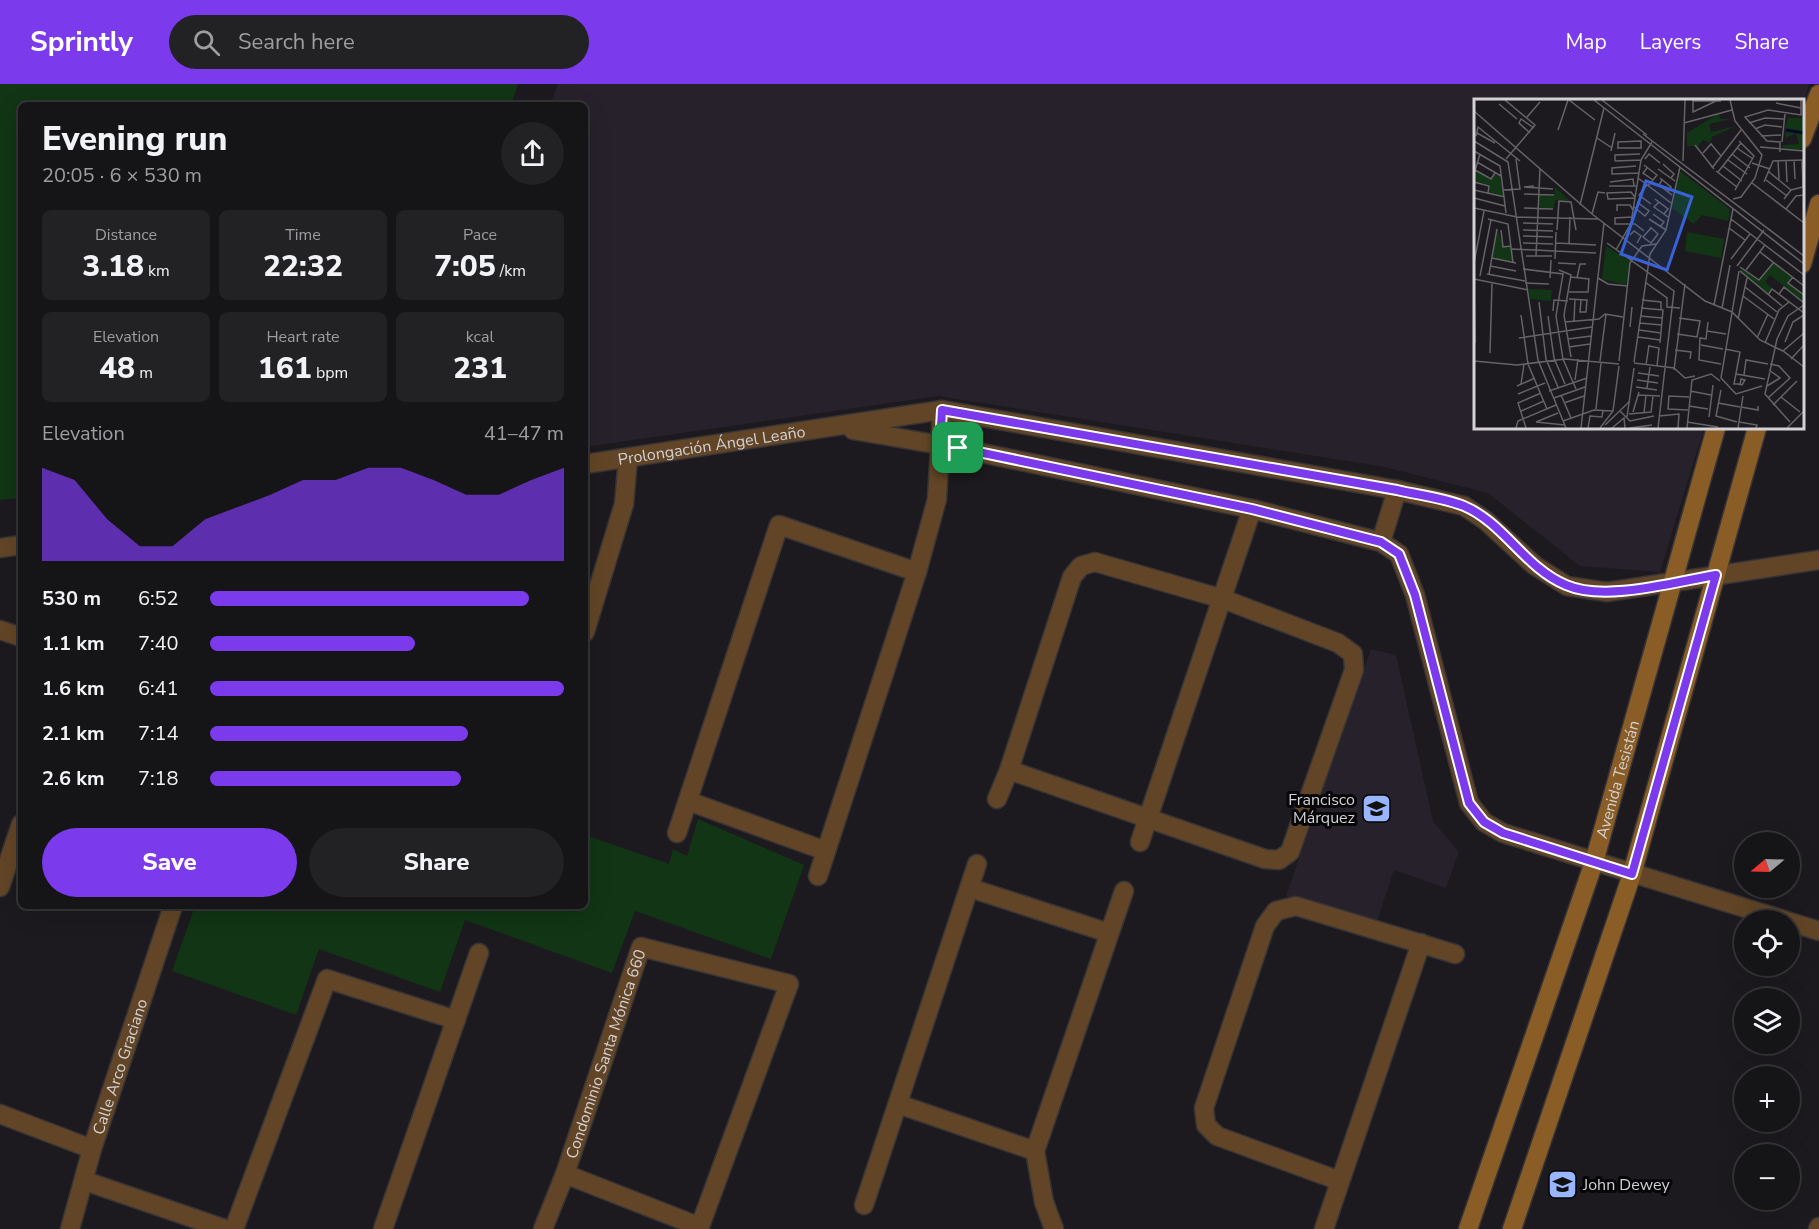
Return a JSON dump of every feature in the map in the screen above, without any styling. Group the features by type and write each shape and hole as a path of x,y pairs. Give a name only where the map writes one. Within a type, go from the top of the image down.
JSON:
{"street":[{"path":"1804,136 1819,94"},
{"path":"1804,260 1819,204"},
{"path":"818,876 917,572 937,499 942,410"},
{"name":"Prolongación Ángel Leaño","path":"588,464 942,410 1397,490 1464,506 1485,520 1534,566 1567,586 1607,592 1819,560"},
{"name":"Prolongación Ángel Leaño","path":"837,427 940,444 1252,509 1381,542 1399,554 1415,595 1469,803 1484,822 1503,833 1751,910"},
{"name":"Avenida Tesistán","path":"1468,1229 1594,862 1716,429"},
{"path":"1512,1229 1632,874 1757,429"},
{"path":"588,612 593,579 624,504 628,458"},
{"path":"1381,542 1397,490"},
{"path":"1140,842 1252,509"},
{"path":"677,834 778,525 917,572"},
{"path":"0,548 18,545"},
{"path":"997,799 1009,771 1072,577 1081,566 1095,562 1223,599 1338,643 1353,654 1354,670 1290,852 1279,860 1265,859 1009,771"},
{"path":"0,630 18,636"},
{"path":"688,801 826,851"},
{"path":"0,887 18,833"},
{"path":"864,1205 977,864"},
{"path":"970,888 1109,933"},
{"path":"1054,1229 1044,1202 1035,1151 1124,891"},
{"path":"1340,1181 1217,1136 1206,1125 1204,1108 1265,926 1276,911 1296,906 1455,954"},
{"name":"Calle Arco Graciano","path":"69,1229 85,1181 92,1149 172,909"},
{"name":"Prolongación Ángel Leaño","path":"1800,925 1819,931"},
{"path":"1324,1229 1421,943"},
{"name":"Condominio Santa Mónica 660","path":"543,1229 565,1174 641,947 789,984 700,1228 565,1174"},
{"path":"383,1229 479,953"},
{"path":"234,1229 327,979 456,1020"},
{"path":"898,1104 1035,1151"},
{"path":"0,1114 92,1149"},
{"path":"85,1181 225,1229"}],"shaded area":[{"path":"558,84 1809,84 1804,102 1804,99 1474,99 1474,429 1704,429 1660,572 1580,566 1488,493 1385,467 938,396 588,447 588,102 551,102"},
{"path":"1371,649 1396,655 1433,821 1459,852 1446,888 1394,870 1376,924 1286,896"}],"green space":[{"path":"0,84 518,84 512,102 18,102 18,498 0,500"},
{"path":"698,819 804,865 771,959 635,911 612,973 465,920 440,992 319,949 296,1015 172,971 194,909 588,909 588,836 669,864 673,849 687,856"}],"place":[{"name":"Francisco Márquez","path":"1376,808"},
{"name":"John Dewey","path":"1562,1184"}],"route":[{"path":"942,410 1397,490 1464,506 1485,520 1534,566 1567,586 1607,592 1716,575 1632,874 1503,833 1484,822 1469,803 1415,595 1399,554 1381,542 1252,509 958,448 940,444 942,410"}]}
